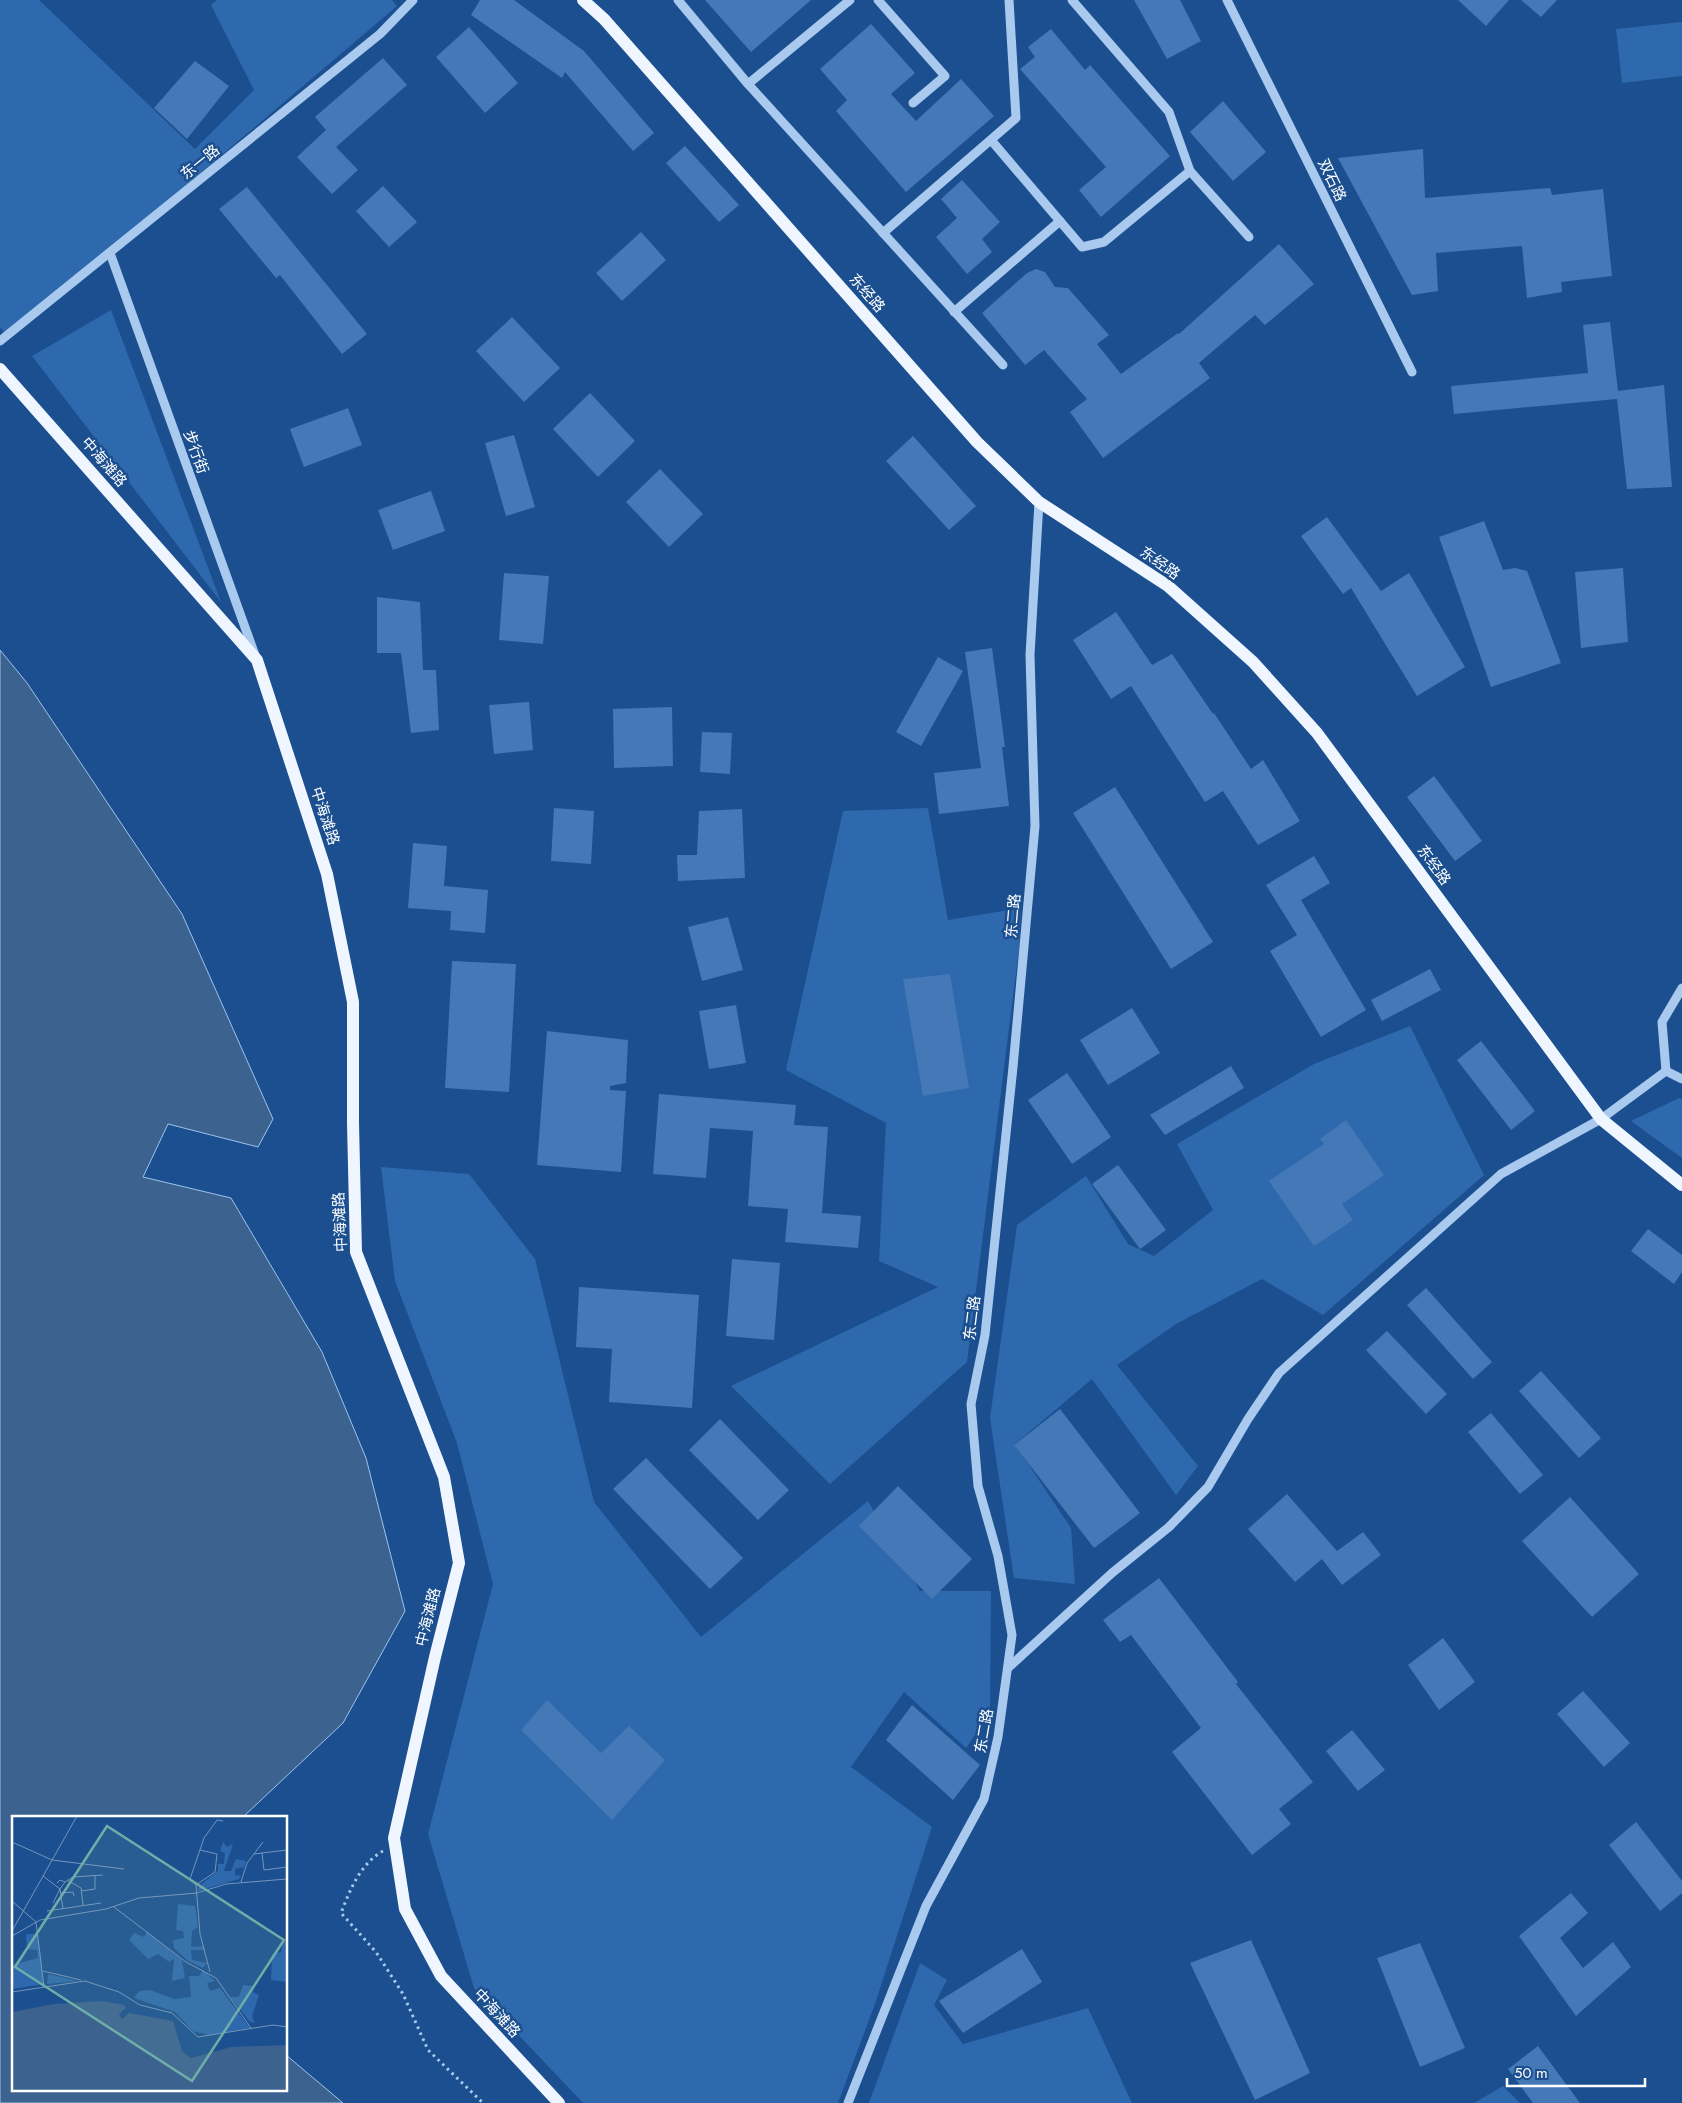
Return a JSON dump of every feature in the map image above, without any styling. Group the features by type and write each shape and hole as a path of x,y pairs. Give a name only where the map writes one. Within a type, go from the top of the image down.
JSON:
{"main road":[{"name":"东经路","path":"583,0 604,19 977,442 1039,502 1168,586 1259,669 1317,733 1601,1119 1682,1185"},
{"name":"中海滩路","path":"0,369 257,660 327,874 353,1002 352,1123 356,1252 444,1477 459,1563 433,1666 394,1838 405,1909 441,1976 559,2103"}],"street":[{"name":"东一路","path":"0,342 380,34 413,0"},
{"path":"678,0 748,84 1003,365"},
{"path":"748,84 850,0"},
{"path":"878,0 945,76 913,104"},
{"path":"884,233 1016,118 1009,0"},
{"path":"1072,0 1169,112 1190,171 1249,237"},
{"name":"双石路","path":"1227,0 1412,372"},
{"path":"991,140 1082,247 1104,242 1190,171"},
{"path":"954,312 1060,221"},
{"name":"步行街","path":"110,253 257,660"},
{"name":"东二路","path":"848,2103 926,1906 984,1799 998,1737 1012,1635 998,1556 978,1486 971,1404 985,1335 1013,1067 1035,826 1030,655 1039,502"},
{"path":"1666,1071 1662,1022 1682,988"},
{"path":"1008,1668 1112,1573 1169,1527 1208,1487 1248,1419 1279,1373 1501,1174 1601,1119 1666,1071"},
{"path":"1666,1071 1682,1079"}],"path":[{"path":"395,1845 373,1857 352,1884 340,1913 376,1952 399,1987 428,2050 483,2103"}],"shaded area":[{"path":"0,0 39,0 195,149 254,90 211,5 217,0 392,0 397,6 8,337 0,327"},
{"path":"1682,22 1682,76 1622,83 1616,29"},
{"path":"111,310 221,602 32,356"},
{"path":"0,650 27,683 182,914 273,1119 258,1147 168,1124 143,1177 231,1198 322,1352 366,1458 405,1611 343,1723 244,1816 12,1816 12,2090 288,2090 288,2057 343,2103 0,2103"},
{"path":"928,808 948,920 1021,908 1019,949 967,1362 830,1484 731,1386 938,1287 879,1261 886,1123 786,1070 843,811"},
{"path":"1410,1026 1484,1175 1323,1315 1262,1279 1176,1324 1117,1365 1198,1466 1176,1495 1092,1379 1015,1444 1071,1528 1075,1584 1014,1578 990,1418 1017,1225 1086,1176 1128,1244 1154,1256 1213,1210 1177,1144 1314,1064"},
{"path":"1679,1098 1682,1099 1682,1158 1631,1121"},
{"path":"381,1167 469,1174 535,1259 594,1502 701,1637 868,1501 920,1591 991,1591 990,1713 966,1748 904,1692 851,1767 932,1827 875,2004 838,2103 583,2103 474,1988 428,1834 493,1584 457,1443 395,1281"},
{"path":"920,1963 947,1980 934,2005 963,2044 1088,2008 1132,2103 869,2103"},
{"path":"1503,2086 1520,2103 1474,2103"}],"building":[{"path":"480,0 514,0 584,51 654,133 633,151 565,72 562,78 471,15"},
{"path":"705,0 811,0 751,52"},
{"path":"1134,0 1180,0 1201,41 1167,59"},
{"path":"1458,0 1509,0 1486,26"},
{"path":"1521,0 1557,0 1541,17"},
{"path":"871,24 915,73 891,94 916,121 961,79 994,116 906,192 836,111 847,100 820,69"},
{"path":"469,27 518,83 485,113 436,57"},
{"path":"1051,29 1085,70 1090,65 1170,156 1101,217 1079,190 1106,167 1020,69 1035,57 1028,47"},
{"path":"383,58 407,85 336,147 358,170 332,194 297,157 326,130 315,117"},
{"path":"195,61 229,86 187,139 154,108"},
{"path":"1223,101 1266,152 1233,181 1190,132"},
{"path":"685,146 739,205 719,222 666,163"},
{"path":"1423,149 1425,198 1550,188 1552,195 1603,189 1612,276 1561,282 1562,292 1527,298 1522,246 1436,253 1438,291 1412,295 1338,158"},
{"path":"962,180 1000,222 982,239 992,252 967,274 936,237 957,218 941,199"},
{"path":"383,186 417,222 389,247 356,211"},
{"path":"247,187 367,334 342,354 280,275 276,278 219,209"},
{"path":"641,232 666,260 622,301 596,273"},
{"path":"1279,244 1314,284 1265,325 1255,315 1199,363 1210,378 1103,458 1070,412 1087,399 1044,350 1025,365 982,313 1027,273 1036,269 1045,272 1055,287 1068,288 1109,335 1097,344 1121,374 1179,334"},
{"path":"512,317 560,368 524,402 476,351"},
{"path":"1610,322 1618,391 1664,385 1672,487 1627,489 1617,399 1454,414 1451,386 1588,373 1583,325"},
{"path":"590,393 635,441 598,477 553,429"},
{"path":"348,408 362,445 304,467 290,429"},
{"path":"514,435 535,507 506,516 485,443"},
{"path":"913,436 976,506 949,530 886,461"},
{"path":"660,469 703,514 669,547 626,502"},
{"path":"431,491 445,531 393,550 378,510"},
{"path":"1327,517 1381,591 1409,573 1465,667 1417,696 1351,588 1343,594 1301,536"},
{"path":"1484,521 1503,570 1515,568 1527,571 1561,663 1491,687 1439,537"},
{"path":"1623,568 1628,642 1581,648 1575,572"},
{"path":"504,573 549,576 543,644 499,640"},
{"path":"377,597 420,602 423,670 436,670 439,730 411,733 401,653 377,653"},
{"path":"1116,612 1152,665 1172,654 1251,769 1263,760 1300,821 1258,845 1223,791 1205,802 1131,686 1111,699 1073,640"},
{"path":"992,648 1005,747 1002,747 1009,806 939,814 934,773 981,768 965,652"},
{"path":"938,657 963,671 921,746 896,732"},
{"path":"529,702 533,750 494,754 489,705"},
{"path":"672,707 673,766 614,768 613,709"},
{"path":"702,732 732,733 730,774 700,772"},
{"path":"1434,776 1482,841 1455,861 1407,797"},
{"path":"1115,787 1213,942 1171,969 1073,813"},
{"path":"554,808 594,811 591,864 551,861"},
{"path":"742,809 745,878 678,881 677,855 697,855 699,811"},
{"path":"413,843 447,846 444,886 488,890 485,933 450,930 451,911 408,908"},
{"path":"1314,856 1330,883 1301,900 1366,1010 1321,1037 1270,951 1297,935 1266,885"},
{"path":"728,917 743,970 702,981 688,927"},
{"path":"452,961 516,964 509,1092 445,1088"},
{"path":"1430,969 1441,990 1382,1021 1371,1000"},
{"path":"950,974 969,1088 923,1096 903,979"},
{"path":"736,1005 746,1063 709,1069 699,1011"},
{"path":"1132,1008 1160,1053 1108,1085 1080,1040"},
{"path":"547,1031 628,1040 626,1083 610,1086 610,1090 626,1091 621,1172 537,1165"},
{"path":"1481,1041 1535,1111 1511,1130 1457,1060"},
{"path":"1231,1066 1244,1088 1165,1135 1150,1115"},
{"path":"1067,1073 1111,1137 1072,1164 1028,1100"},
{"path":"659,1094 796,1105 794,1125 828,1127 822,1213 861,1216 858,1248 785,1242 788,1209 748,1206 753,1131 710,1128 706,1178 653,1174"},
{"path":"1346,1120 1384,1175 1342,1204 1353,1220 1314,1246 1269,1181 1324,1144 1320,1139"},
{"path":"1118,1165 1166,1230 1140,1249 1092,1184"},
{"path":"1648,1229 1682,1255 1682,1272 1674,1284 1631,1251"},
{"path":"732,1259 780,1263 774,1340 726,1336"},
{"path":"579,1287 699,1295 692,1408 609,1402 612,1349 576,1347"},
{"path":"1426,1288 1492,1362 1473,1379 1407,1305"},
{"path":"1387,1331 1447,1394 1426,1414 1366,1350"},
{"path":"1541,1371 1601,1438 1579,1458 1519,1391"},
{"path":"1060,1409 1140,1513 1094,1548 1014,1445"},
{"path":"1491,1413 1543,1475 1520,1494 1468,1432"},
{"path":"720,1419 789,1490 758,1520 689,1450"},
{"path":"646,1458 743,1558 710,1589 613,1489"},
{"path":"898,1486 972,1559 932,1599 859,1526"},
{"path":"1287,1494 1337,1551 1363,1532 1381,1555 1342,1585 1322,1559 1295,1582 1248,1529"},
{"path":"1570,1497 1639,1574 1592,1617 1522,1541"},
{"path":"1159,1578 1238,1682 1236,1684 1313,1782 1279,1809 1291,1824 1252,1855 1172,1752 1201,1728 1131,1635 1120,1642 1103,1620"},
{"path":"1443,1638 1475,1682 1439,1710 1408,1665"},
{"path":"1583,1691 1630,1743 1604,1767 1557,1714"},
{"path":"547,1700 601,1753 629,1726 665,1760 612,1820 521,1730"},
{"path":"912,1705 980,1765 953,1800 886,1740"},
{"path":"1352,1730 1385,1770 1358,1791 1326,1751"},
{"path":"1636,1822 1682,1881 1682,1893 1660,1911 1609,1845"},
{"path":"1571,1893 1588,1913 1560,1938 1583,1968 1613,1942 1631,1967 1576,2016 1519,1936"},
{"path":"1251,1940 1310,2073 1255,2100 1190,1963"},
{"path":"1420,1943 1465,2048 1420,2067 1377,1958"},
{"path":"1022,1949 1042,1982 963,2033 939,2001"},
{"path":"1538,2046 1580,2103 1533,2103 1508,2069"}]}
